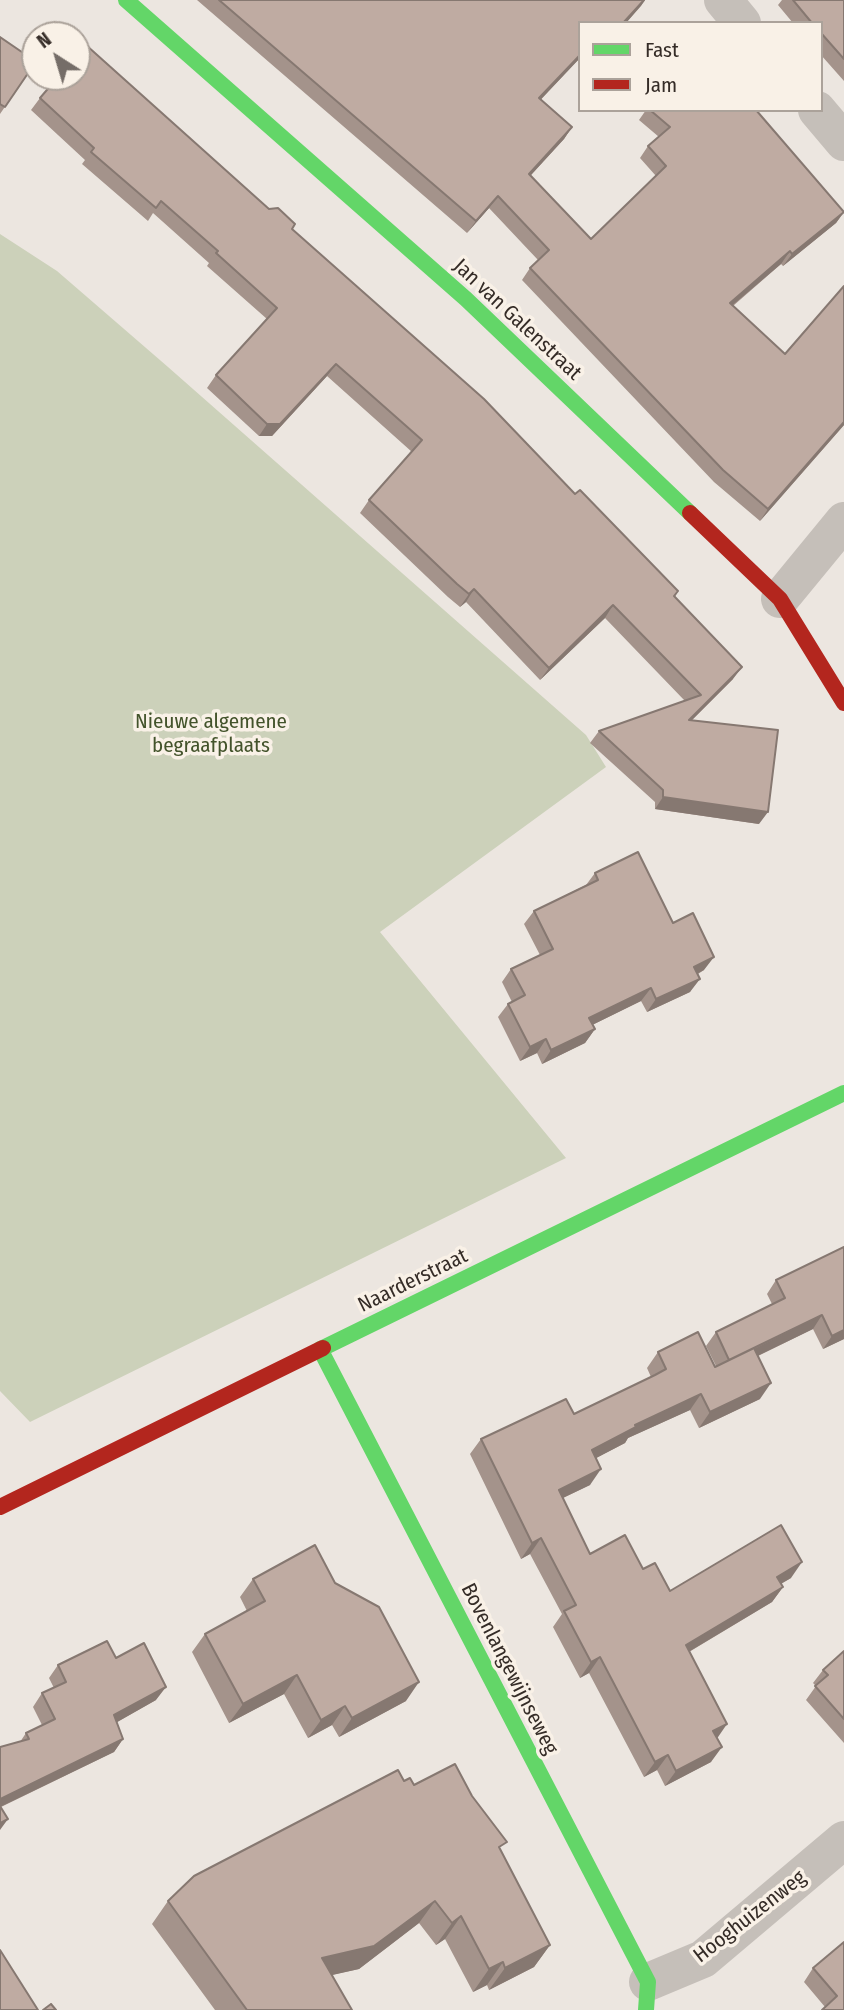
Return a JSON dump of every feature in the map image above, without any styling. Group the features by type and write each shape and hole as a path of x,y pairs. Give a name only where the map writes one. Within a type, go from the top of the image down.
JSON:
{"street":[{"name":"Jan van Galenstraat","path":"127,0 466,299 780,599 844,703"},
{"path":"723,0 740,21"},
{"path":"819,112 844,142"},
{"path":"780,599 844,521"},
{"name":"Naarderstraat","path":"0,1507 844,1093"},
{"name":"Bovenlangewijnseweg","path":"320,1349 647,1996"},
{"name":"Hooghuizenweg","path":"647,1996 703,1959 844,1840"}],"green space":[{"name":"Nieuwe algemene begraafplaats","path":"0,234 57,271 168,367 586,735 606,767 380,932 566,1158 30,1422 0,1391"}],"building":[{"path":"219,0 644,0 625,21 578,21 578,57 539,98 572,127 529,174 591,239 666,166 648,146 670,127 652,112 758,112 844,212 792,254 790,251 730,303 785,354 844,286 844,422 768,509 723,470 530,268 549,250 498,196 476,221"},
{"path":"793,0 844,0 844,59 823,35 823,21 810,21"},
{"path":"0,37 21,51 21,84 5,107 0,104"},
{"path":"91,49 269,209 278,208 295,224 292,229 484,399 575,494 580,490 678,591 674,596 742,667 689,720 778,730 768,812 663,797 663,790 599,731 701,695 613,605 549,668 474,589 469,594 457,584 369,500 422,440 336,364 280,424 267,424 216,375 277,308 161,201 156,208 91,152 94,148 40,98 46,91 91,91"},
{"path":"638,852 673,923 693,913 714,957 694,967 700,979 656,999 651,988 589,1018 595,1029 551,1050 546,1039 530,1047 508,1004 525,995 511,969 553,949 534,911 598,880 595,873"},
{"path":"844,1247 844,1330 832,1336 822,1315 729,1360 716,1332 785,1298 776,1280"},
{"path":"698,1332 715,1367 754,1348 771,1383 710,1412 701,1394 635,1425 636,1427 592,1450 601,1469 559,1490 590,1554 625,1535 643,1569 655,1563 670,1591 781,1525 802,1562 777,1577 783,1587 686,1645 727,1724 713,1731 722,1747 676,1771 668,1755 655,1762 600,1657 591,1662 564,1611 576,1605 541,1538 532,1543 481,1439 566,1399 574,1414 655,1375 666,1369 658,1352"},
{"path":"315,1545 335,1583 379,1607 419,1682 352,1718 345,1706 321,1720 297,1675 243,1704 205,1634 265,1601 253,1579"},
{"path":"107,1641 116,1658 144,1643 166,1687 114,1715 123,1739 0,1799 0,1747 29,1739 26,1733 55,1719 42,1693 66,1682 58,1665"},
{"path":"844,1651 844,1719 815,1686 828,1675 823,1670"},
{"path":"455,1764 472,1796 507,1842 499,1847 550,1945 505,1968 503,1962 489,1969 461,1916 452,1923 435,1901 374,1946 322,1958 352,2010 247,2010 168,1901 194,1876 398,1770 404,1781 410,1778 414,1785"},
{"path":"0,1806 8,1819 0,1823"},
{"path":"844,1942 844,2010 822,2010 837,1996 813,1968"},
{"path":"0,1950 38,2010 0,2010"},
{"path":"51,2004 56,2010 43,2010"}],"traffic: fast":[{"path":"126,0 466,299 690,513"},
{"path":"323,1348 844,1093"},
{"path":"320,1349 648,1982 646,2010"}],"traffic: jam":[{"path":"690,513 780,599 844,703"},
{"path":"0,1507 323,1348"}]}
